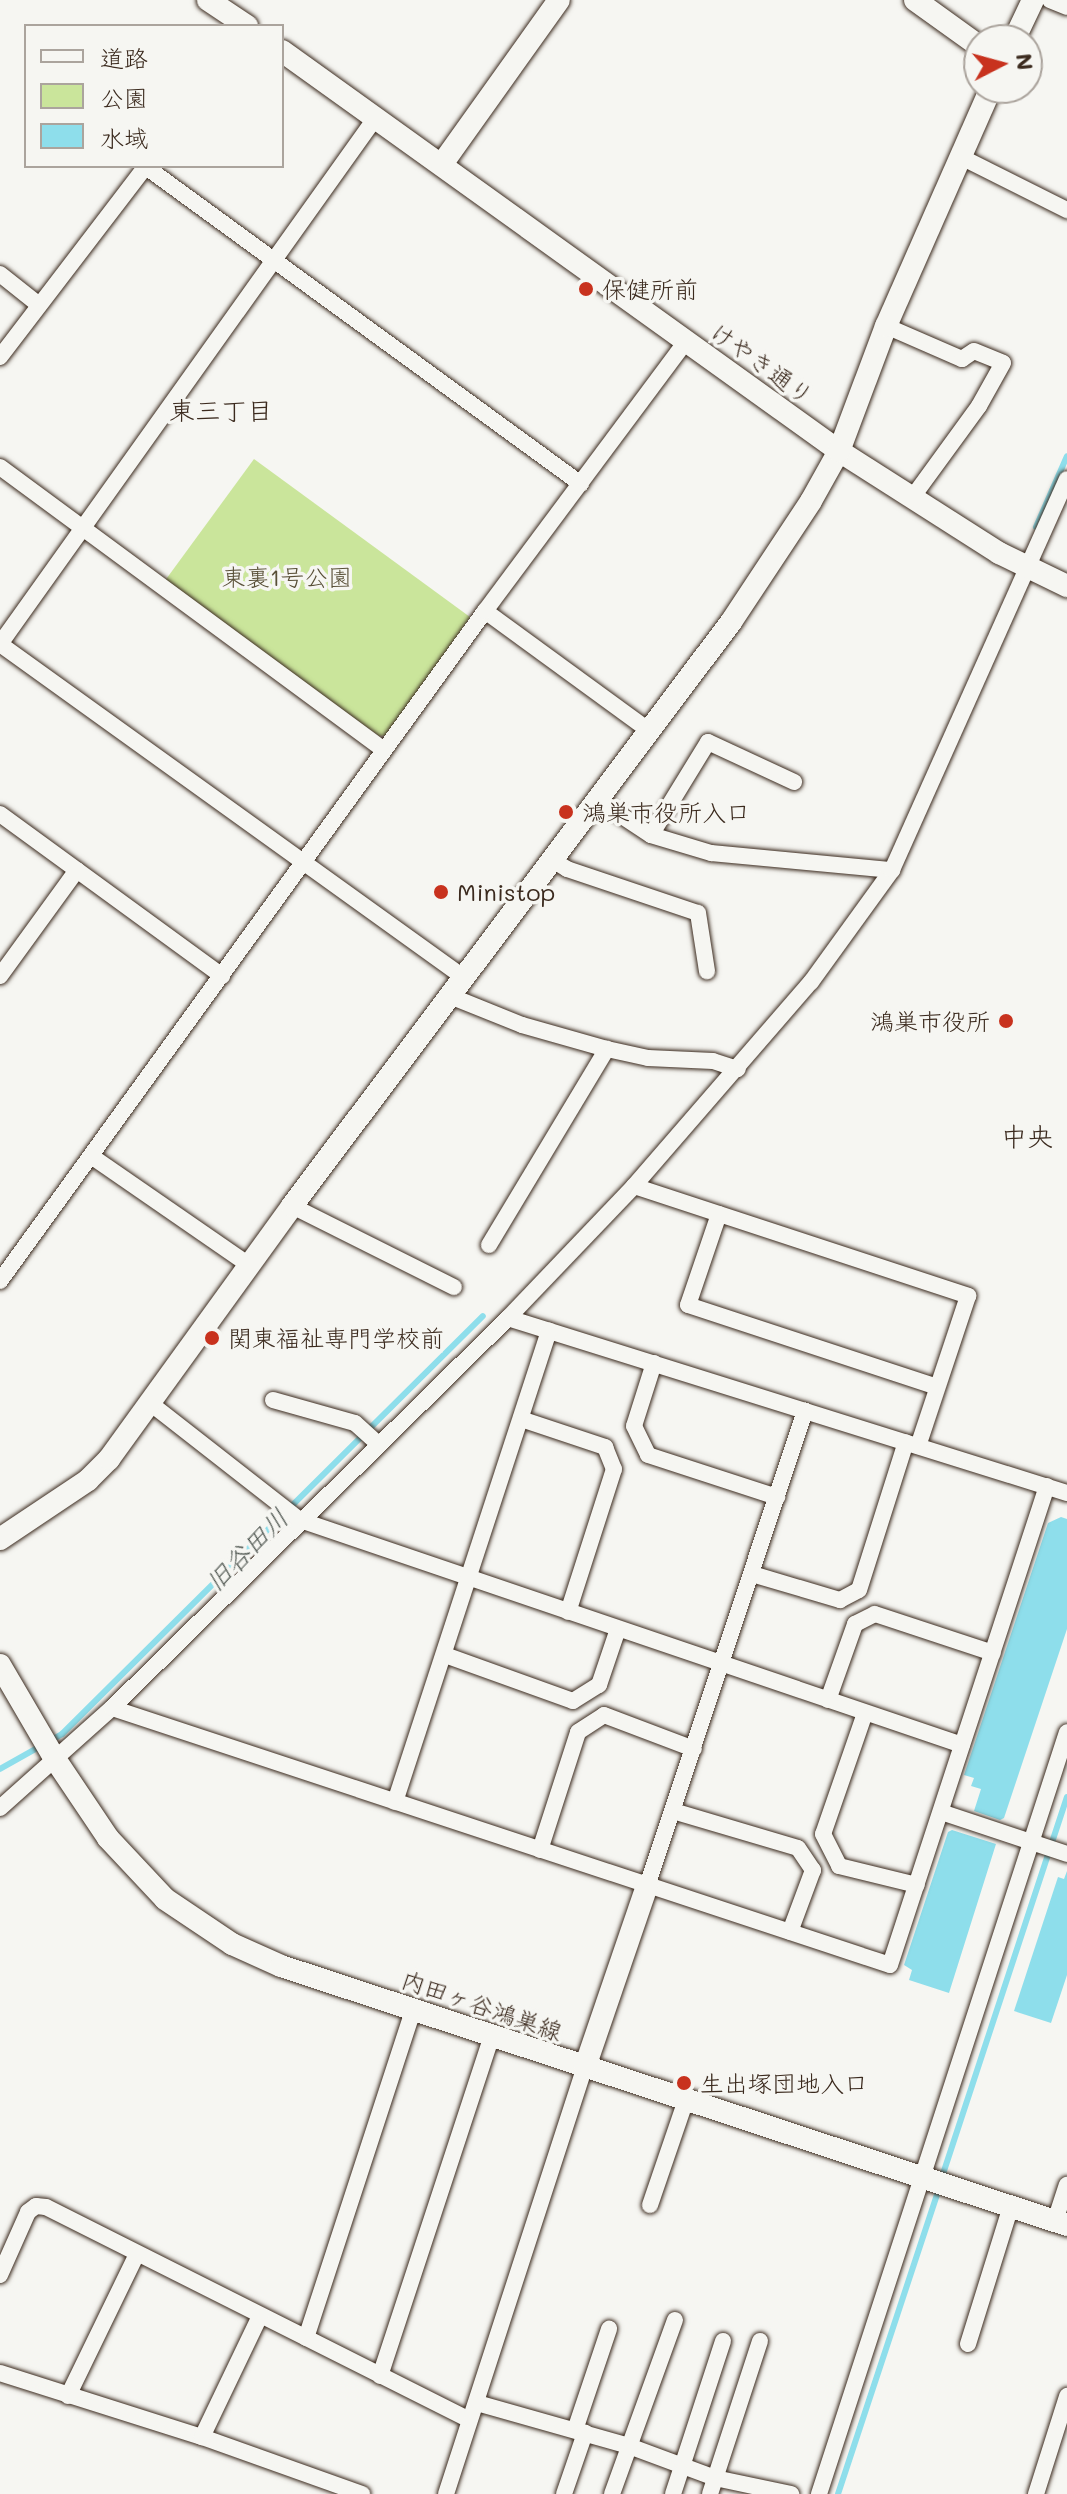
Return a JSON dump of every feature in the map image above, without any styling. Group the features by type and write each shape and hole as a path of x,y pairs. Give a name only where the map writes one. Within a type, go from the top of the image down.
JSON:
{"street":[{"path":"208,0 244,24"},
{"path":"442,164 559,0"},
{"path":"915,0 963,34"},
{"path":"1022,24 1033,0"},
{"path":"1050,0 1067,7"},
{"name":"けやき通り","path":"284,52 839,451 1027,570 1067,586"},
{"path":"0,1539 88,1480 109,1459 292,1206 595,798 731,622 811,501 839,451 886,326 984,104"},
{"path":"376,117 0,644 463,977"},
{"path":"961,157 1067,210"},
{"path":"0,357 144,168"},
{"path":"149,168 581,484"},
{"path":"0,274 39,305"},
{"path":"886,326 962,359 974,351 1003,363 979,406 912,498"},
{"path":"0,1281 485,611 687,340"},
{"path":"0,467 384,750"},
{"path":"0,1808 112,1708 377,1443 508,1318 634,1186 811,982 892,870 1067,479"},
{"path":"485,611 648,730"},
{"path":"651,835 708,742 794,782"},
{"path":"595,798 651,835 711,853 892,870"},
{"path":"0,814 222,976"},
{"path":"551,859 567,869 698,913 707,971"},
{"path":"0,976 77,870"},
{"path":"450,996 522,1025 607,1049 648,1058 713,1061 738,1069"},
{"path":"489,1245 607,1049"},
{"path":"91,1156 249,1265"},
{"path":"634,1186 968,1296 937,1387 912,1444 859,1590 840,1600 752,1574"},
{"path":"292,1206 454,1287"},
{"path":"719,1214 688,1305 937,1387"},
{"path":"508,1318 1067,1493"},
{"path":"395,1802 549,1331"},
{"path":"654,1363 634,1426 648,1455 777,1497"},
{"path":"273,1400 355,1423 377,1443"},
{"path":"150,1403 300,1520 962,1745"},
{"path":"446,2494 585,2067 724,1665 805,1411"},
{"path":"521,1419 605,1447 614,1469 568,1612"},
{"path":"112,1708 890,1965 1047,1486"},
{"path":"828,1700 855,1624 875,1614 993,1653"},
{"path":"445,1655 573,1701 599,1685 618,1629"},
{"name":"内田ヶ谷鴻巣線","path":"0,1665 55,1759 108,1838 138,1873 191,1920 281,1966 1061,2223"},
{"path":"865,1713 823,1834 839,1866 917,1885"},
{"path":"540,1850 578,1732 604,1715 694,1749"},
{"path":"819,2494 1067,1732"},
{"path":"673,1811 798,1848 813,1870 790,1932"},
{"path":"941,1812 1067,1854"},
{"path":"306,2338 414,2008"},
{"path":"380,2376 492,2035"},
{"path":"650,2205 686,2100"},
{"path":"1061,2223 1067,2185"},
{"path":"0,2275 28,2212 36,2206 46,2207 470,2420"},
{"path":"968,2344 1011,2206"},
{"path":"68,2396 137,2254"},
{"path":"202,2437 260,2316"},
{"path":"612,2494 675,2320"},
{"path":"564,2494 609,2329"},
{"path":"673,2494 723,2341"},
{"path":"713,2486 760,2341"},
{"path":"0,2373 202,2437 335,2489 362,2494"},
{"path":"1036,2494 1063,2419 1067,2396"},
{"path":"477,2403 629,2446 682,2468 713,2486 791,2494"}],"green space":[{"name":"東裏1号公園","path":"254,459 470,617 388,735 379,736 164,582"}],"water":[{"path":"1061,1517 1067,1519 1067,1629 1004,1818 1000,1820 974,1811 981,1789 971,1786 974,1778 964,1775 1048,1523"},
{"path":"952,1830 996,1844 949,1993 909,1980 912,1970 904,1965 948,1832"},
{"path":"1067,1871 1067,1975 1051,2023 1014,2011 1058,1877 1064,1879"}],"waterway":[{"name":"旧谷田川","path":"1036,527 1067,456"},
{"name":"旧谷田川","path":"0,1769 62,1734 483,1316"},
{"path":"942,2177 1067,1797"},
{"path":"838,2494 939,2188"}],"place":[{"name":"保健所前","path":"586,289"},
{"name":"鴻巣市役所入口","path":"566,812"},
{"name":"Ministop","path":"441,892"},
{"name":"鴻巣市役所","path":"1006,1021"},
{"name":"関東福祉専門学校前","path":"212,1338"},
{"name":"生出塚団地入口","path":"684,2083"}],"district":[{"name":"東三丁目","path":"221,411"},
{"name":"中央","path":"1027,1137"}]}
